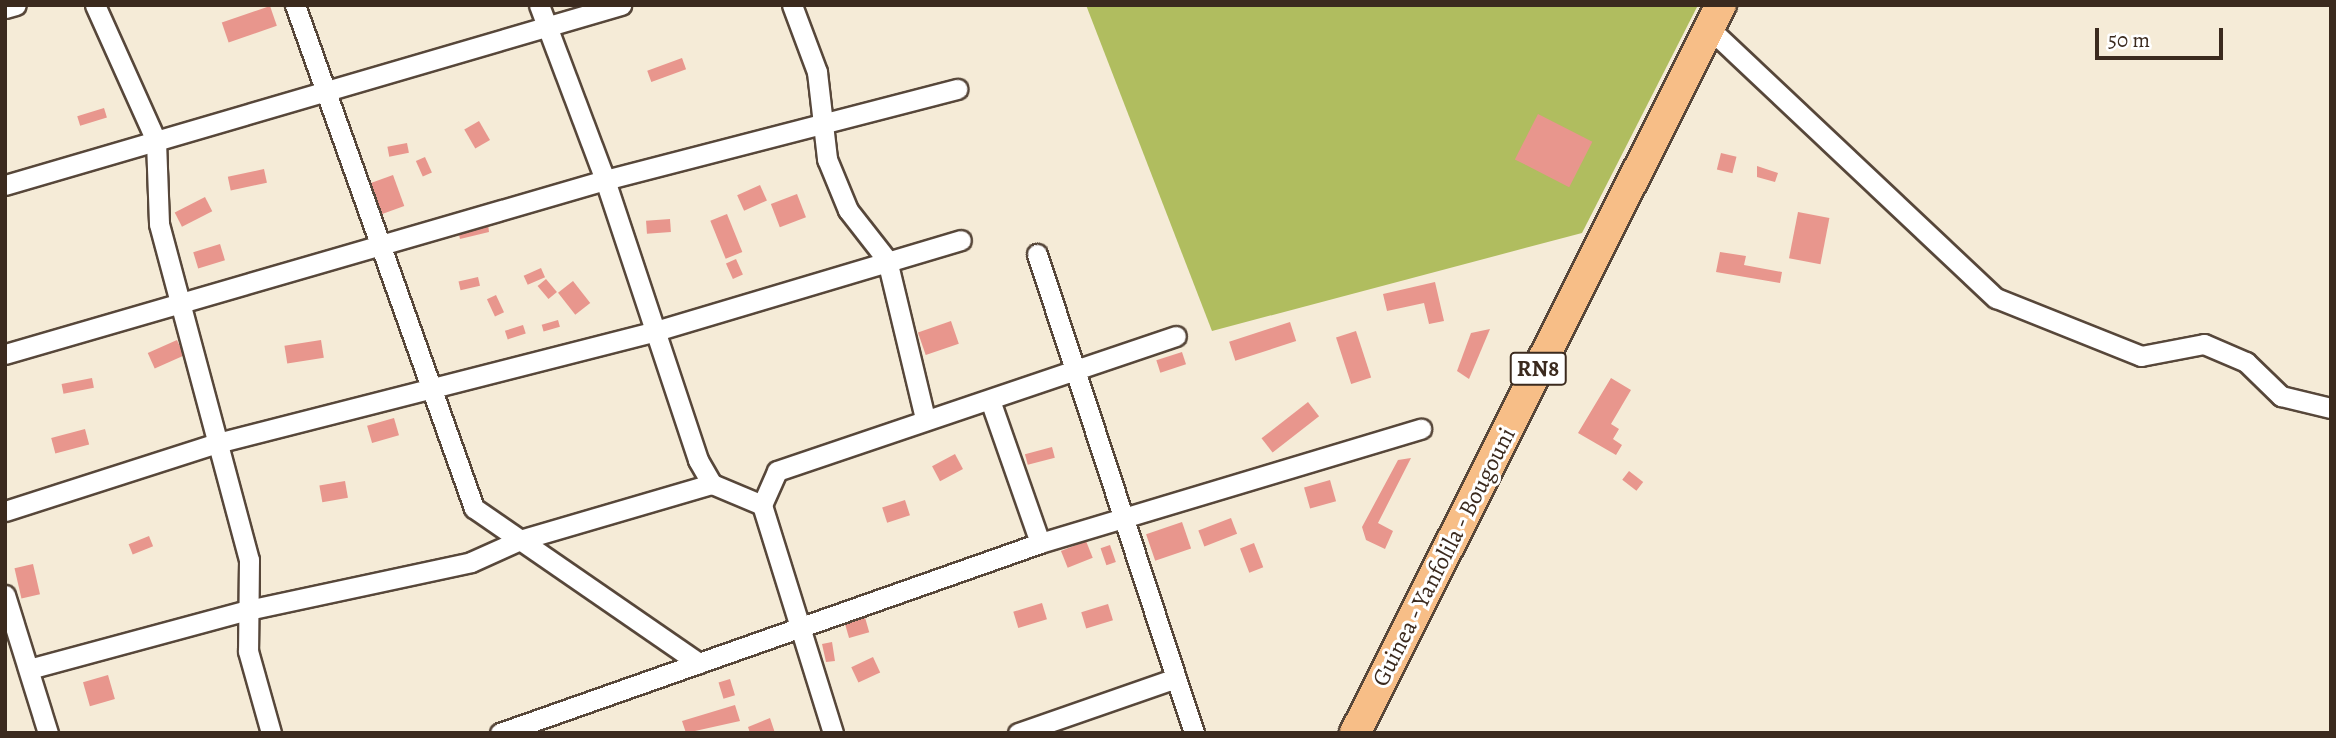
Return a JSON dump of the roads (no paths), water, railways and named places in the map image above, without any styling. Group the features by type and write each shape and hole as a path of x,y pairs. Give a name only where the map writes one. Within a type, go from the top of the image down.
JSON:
{"main road":[{"name":"Guinea - Yanfolila - Bougouni","path":"1355,733 1715,16"}],"street":[{"path":"5,8 16,5"},
{"path":"95,5 156,141 159,224 248,560 248,650 271,733"},
{"path":"295,5 474,508 699,663"},
{"path":"539,5 605,180 698,460 712,484 762,505"},
{"path":"5,185 621,5"},
{"path":"792,5 817,72 827,159 848,211 887,260 925,418"},
{"path":"1715,16 1996,298 2141,356 2204,344 2246,362 2281,396 2331,408"},
{"path":"5,354 605,180 957,89"},
{"path":"5,511 217,443 656,331 961,240"},
{"path":"1037,254 1194,733"},
{"path":"833,733 762,505 777,471 925,418 990,400 1176,336"},
{"path":"990,400 1040,543"},
{"path":"500,733 1040,543 1421,429"},
{"path":"29,670 248,610 471,562 520,540 712,484"},
{"path":"5,595 48,733"},
{"path":"1018,733 1176,678"}]}
